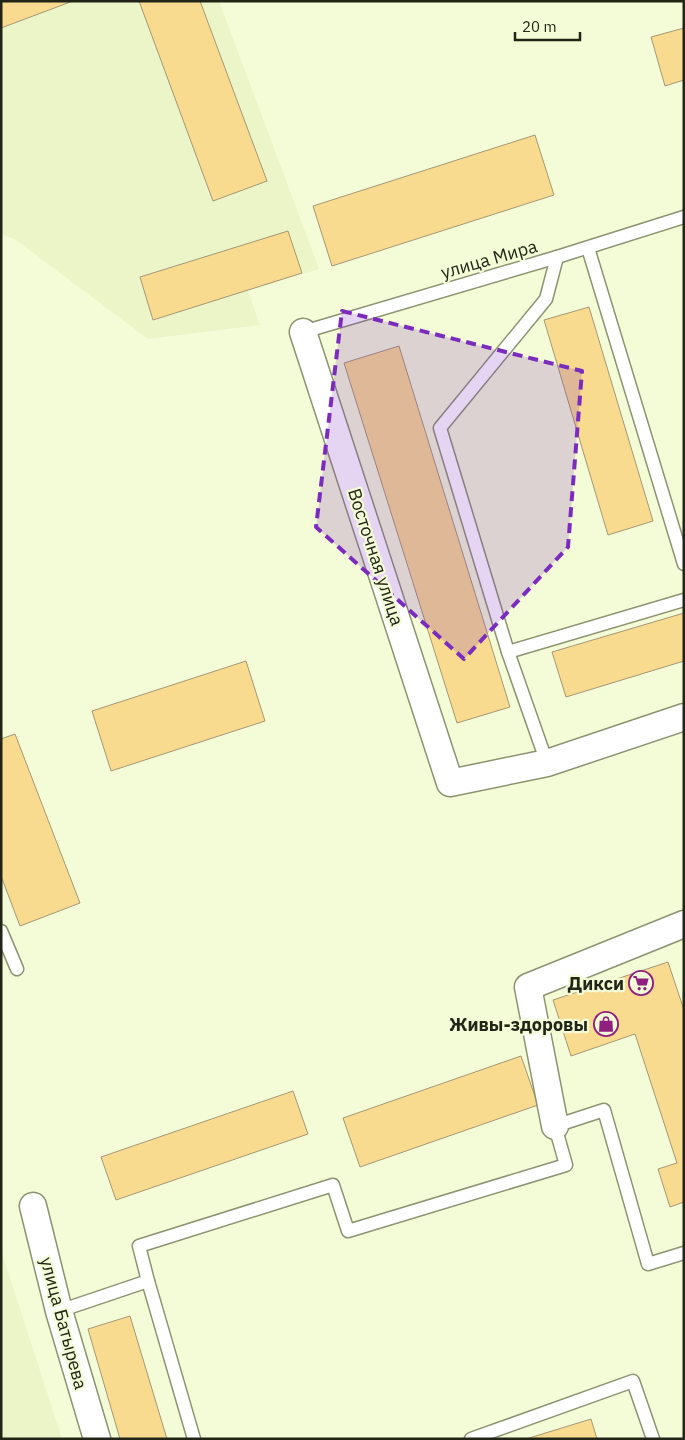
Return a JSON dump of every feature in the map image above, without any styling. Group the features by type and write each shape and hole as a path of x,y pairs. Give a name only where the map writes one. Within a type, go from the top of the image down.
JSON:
{"street":[{"name":"Восточная улица","path":"303,332 450,783 547,763"},
{"path":"547,763 684,717"},
{"path":"555,1126 528,987 684,924"},
{"name":"улица Батырева","path":"33,1206 59,1312 97,1439"}],"lane":[{"name":"улица Мира","path":"303,332 557,258 684,217"},
{"path":"588,248 684,564"},
{"path":"547,763 508,652 440,428 546,299 557,258"},
{"path":"508,652 684,600"},
{"path":"1,931 17,969"},
{"path":"194,1439 148,1281 140,1246 333,1185 348,1231 566,1165 555,1126 604,1110 648,1264 684,1253"},
{"path":"59,1312 148,1281"},
{"path":"471,1439 634,1381 653,1439"}],"highlighted area":[{"path":"342,311 582,371 568,547 464,659 316,527"}],"shaded area":[{"path":"1,1 219,1 319,269 248,291 260,325 148,339 16,240 1,234"},
{"path":"1,1250 62,1439 1,1439"}],"building":[{"path":"1,1 73,1 1,28"},
{"path":"139,1 200,1 267,181 213,201"},
{"path":"684,28 684,80 665,86 651,37"},
{"path":"535,135 554,195 332,266 313,206"},
{"path":"288,231 302,273 153,320 140,277"},
{"path":"589,307 653,521 608,535 544,320"},
{"path":"399,346 510,707 457,723 344,363"},
{"path":"684,613 684,661 566,697 552,652"},
{"path":"246,661 265,721 111,771 92,711"},
{"path":"15,734 80,903 20,926 1,876 1,739"},
{"path":"668,962 684,1010 684,1202 670,1207 658,1169 677,1163 635,1034 571,1056 553,1000"},
{"path":"521,1056 538,1105 360,1167 343,1118"},
{"path":"293,1091 308,1134 116,1200 101,1157"},
{"path":"130,1316 167,1439 120,1439 88,1329"},
{"path":"591,1419 597,1439 526,1439"}],"place":[{"name":"Дикси","path":"641,983"},
{"name":"Живы-здоровы","path":"606,1024"}]}
